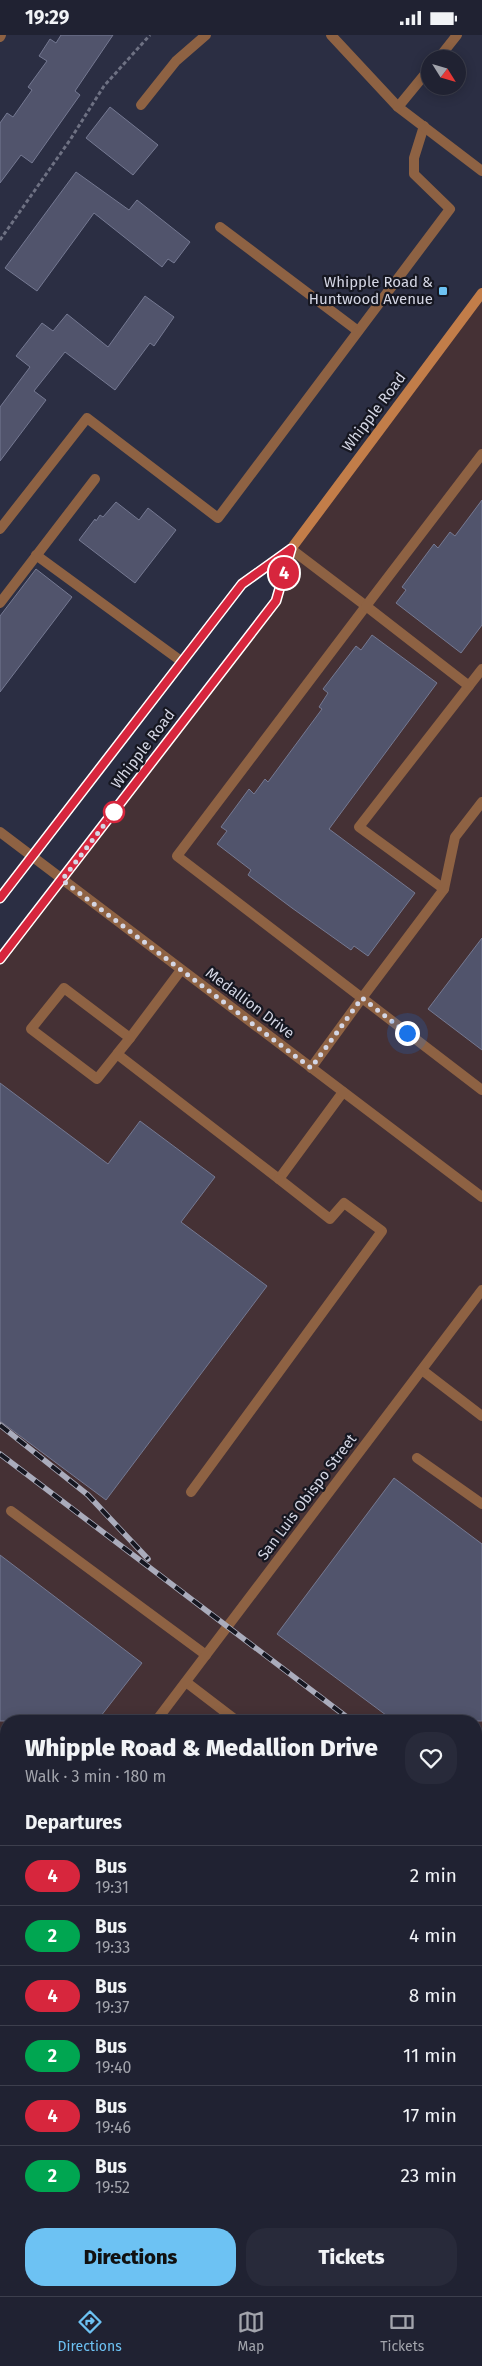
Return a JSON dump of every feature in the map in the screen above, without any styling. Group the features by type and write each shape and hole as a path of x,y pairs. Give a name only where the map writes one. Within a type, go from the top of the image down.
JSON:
{"main road":[{"name":"Whipple Road","path":"0,898 242,584 291,549 482,293"},
{"name":"Whipple Road","path":"0,959 276,601 291,549"}],"street":[{"path":"141,105 176,61 206,35"},
{"path":"331,35 398,107 482,171"},
{"path":"445,50 457,35"},
{"path":"398,107 421,79"},
{"path":"0,529 87,418 218,519 450,209 414,173 414,158 424,126"},
{"path":"220,227 358,331"},
{"path":"482,454 177,856 482,1091"},
{"path":"0,603 95,479"},
{"path":"291,549 469,686"},
{"path":"36,555 181,661"},
{"path":"444,889 359,827 482,669"},
{"path":"311,1068 444,889 455,837 482,802"},
{"name":"Medallion Drive","path":"0,832 482,1197"},
{"path":"130,1038 64,988 31,1029 97,1079 130,1038 181,970"},
{"path":"117,1054 330,1219 344,1203 382,1231 191,1492"},
{"path":"279,1179 343,1092"},
{"name":"San Luis Obispo Street","path":"161,1715 482,1290"},
{"path":"422,1370 482,1416"},
{"path":"417,1458 482,1504"},
{"path":"10,1511 206,1655"},
{"path":"186,1682 229,1715"}],"path":[{"path":"0,240 70,140 104,86 150,35"}],"shaded area":[{"path":"482,294 482,1715 0,1715 0,959 276,601 291,549"}],"building":[{"path":"61,35 113,35 75,91 80,95 32,163 21,155 0,183 0,123 7,113 13,117 32,90 28,87 47,61 39,56 50,39 56,43"},
{"path":"110,107 158,145 133,175 86,138"},
{"path":"76,172 129,210 137,200 190,242 174,263 168,259 162,267 94,213 37,291 5,268"},
{"path":"145,296 174,317 154,346 150,343 115,390 65,352 34,391 46,400 0,461 0,407 30,367 16,356 42,323 53,331 67,314 108,347"},
{"path":"482,500 482,625 461,653 396,603 406,590 402,587 434,544 438,548 450,532 455,536"},
{"path":"116,502 139,520 148,508 176,530 135,583 79,540 95,519 96,521 100,515 103,517"},
{"path":"36,569 72,597 0,692 0,616"},
{"path":"372,635 437,683 329,829 415,893 368,956 354,946 351,950 292,908 248,875 251,870 217,844 227,831 221,827 249,789 254,794 265,779 268,782 322,709 319,707 328,693 323,689 356,646 361,650"},
{"path":"482,938 482,1050 428,1009"},
{"path":"0,1083 108,1164 140,1121 215,1177 181,1222 267,1286 106,1500 0,1421"},
{"path":"394,1478 482,1544 482,1715 386,1715 277,1634"},
{"path":"0,1555 142,1663 102,1715 0,1715"}],"railway":[{"path":"0,1425 88,1495 148,1559"},
{"path":"0,1454 344,1715"}],"bus line":[{"name":"4","path":"0,898 242,584 291,549 276,601 0,959"}],"place":[{"name":"Whipple Road & Huntwood Avenue","path":"443,291"}],"route":[{"path":"114,812 62,880 311,1068 362,998 407,1033"}]}
